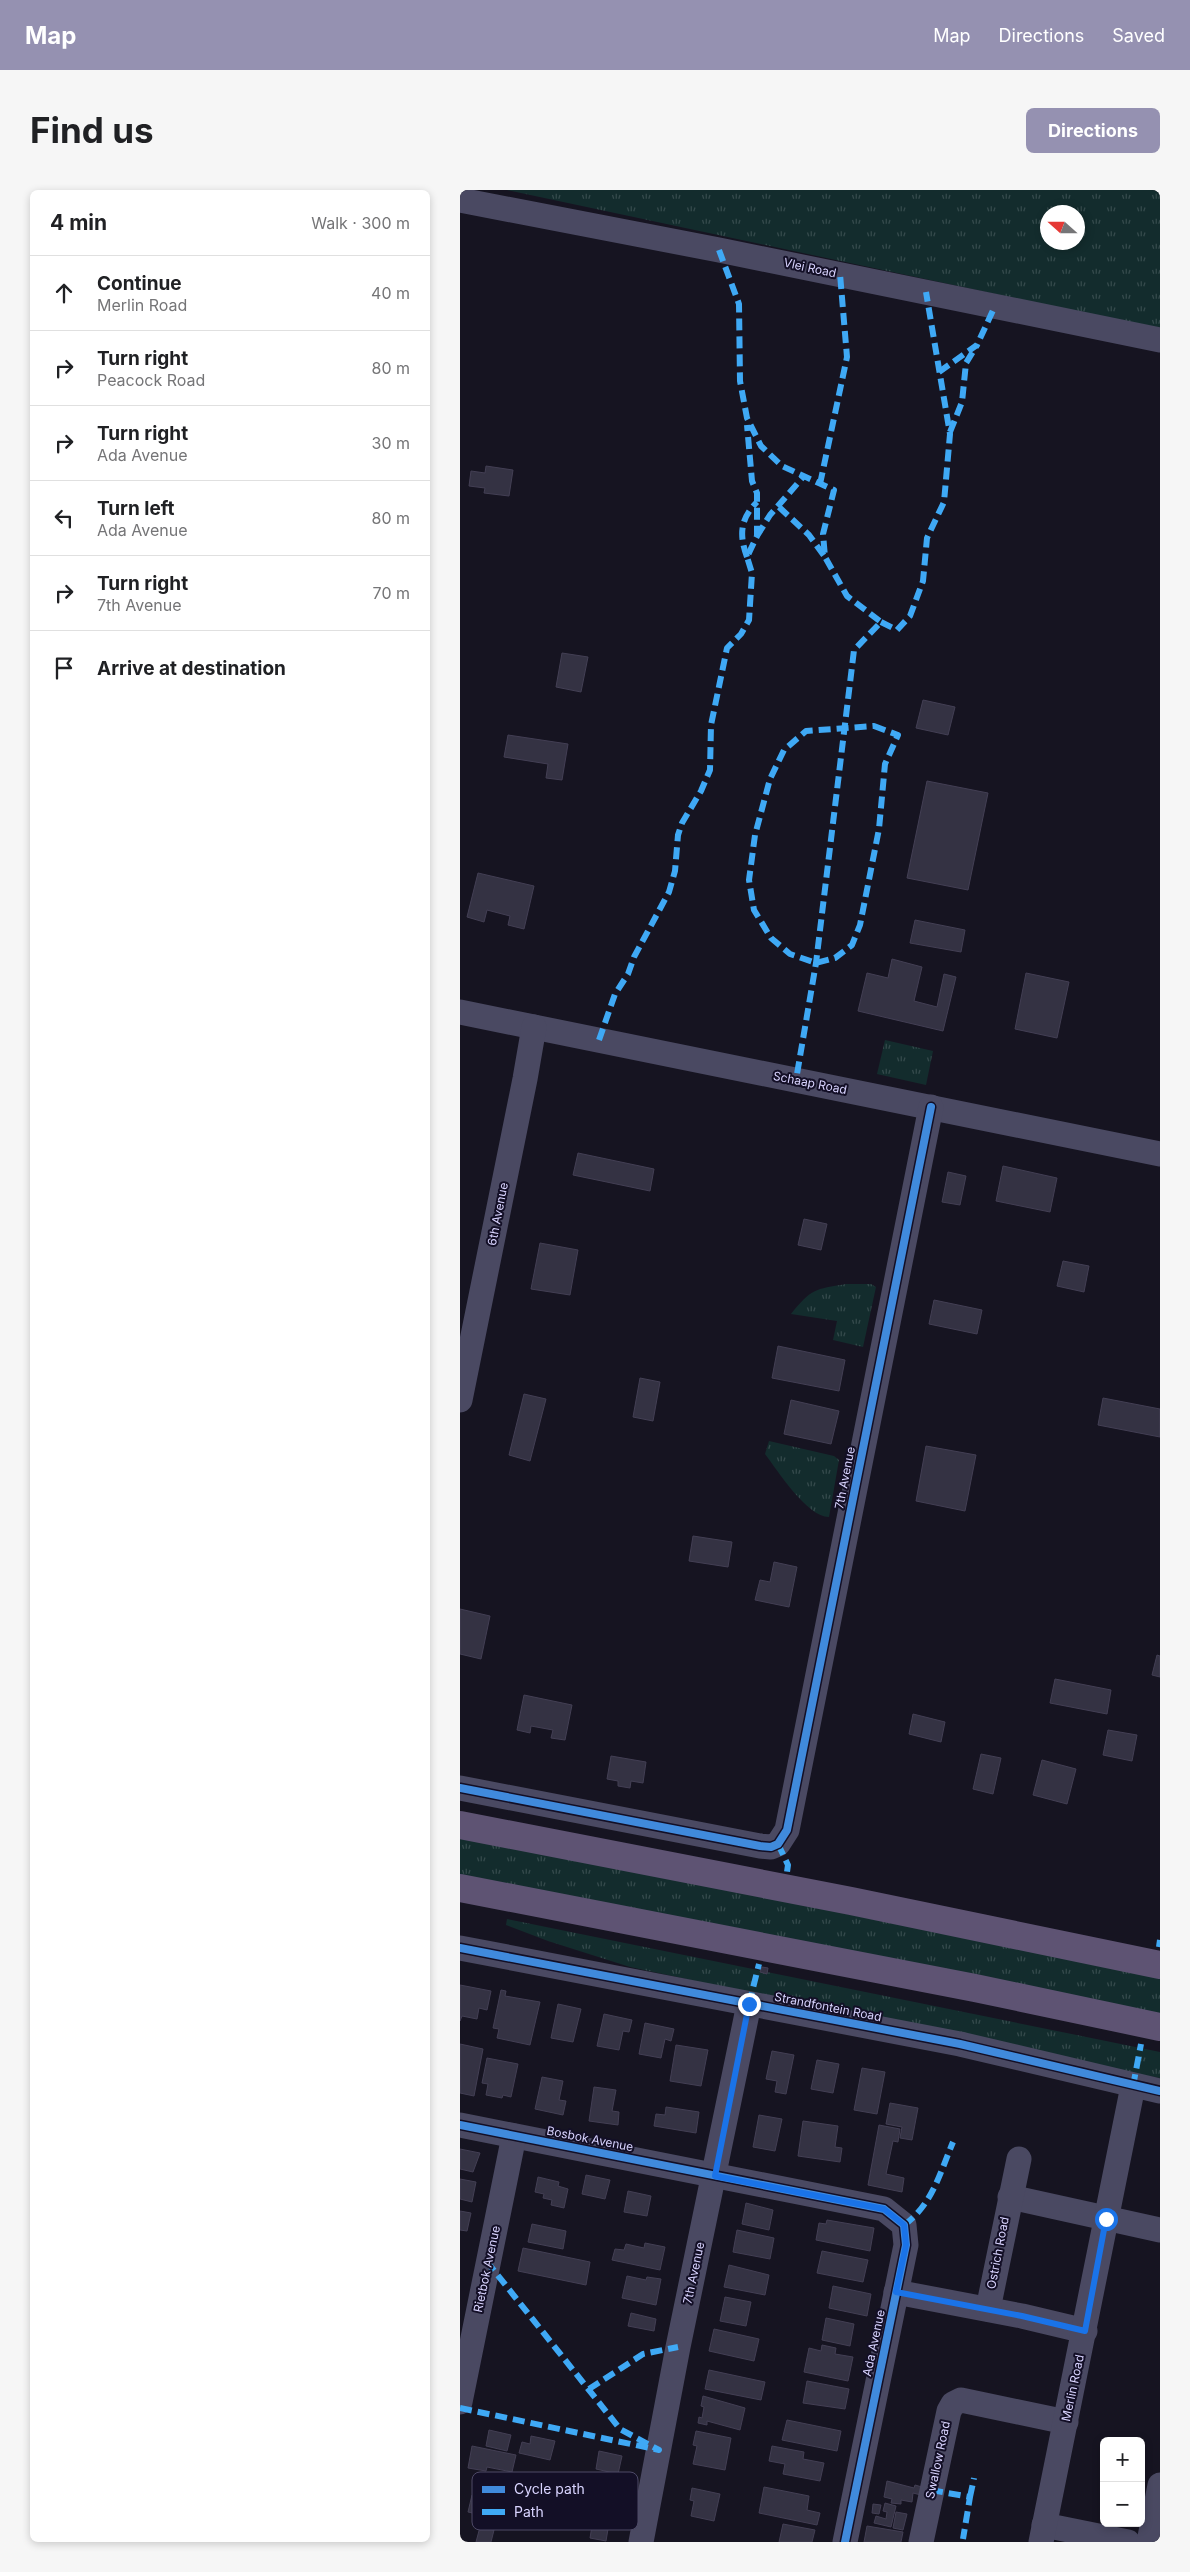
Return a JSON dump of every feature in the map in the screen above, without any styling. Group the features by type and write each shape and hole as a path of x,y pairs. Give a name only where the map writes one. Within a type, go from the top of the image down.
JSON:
{"main road":[{"path":"460,1826 851,1901 1160,1965"},
{"path":"460,1888 975,1988 1160,2027"}],"street":[{"name":"Vlei Road","path":"460,200 719,250 1160,340"},
{"name":"Schaap Road","path":"460,1012 1160,1154"},
{"name":"6th Avenue","path":"460,1400 524,1089 534,1027"},
{"name":"7th Avenue","path":"460,1788 771,1847 778,1844 787,1830 931,1108"},
{"name":"Strandfontein Road","path":"460,1948 960,2044 1160,2091"},
{"name":"7th Avenue","path":"641,2542 678,2348 749,2004"},
{"name":"Merlin Road","path":"1042,2533 1085,2331 1133,2086"},
{"name":"Bosbok Avenue","path":"460,2125 715,2176"},
{"name":"Rietbok Avenue","path":"460,2402 514,2136"},
{"name":"Ostrich Road","path":"988,2309 1019,2159"},
{"name":"Ada Avenue","path":"715,2176 884,2209 904,2225 906,2245 845,2542"},
{"path":"1010,2197 1160,2230"},
{"path":"896,2292 988,2309 1085,2331"},
{"name":"Swallow Road","path":"921,2542 949,2411 953,2404 961,2400 1066,2422"},
{"path":"1149,2542 1160,2485"},
{"path":"1042,2533 1128,2542"}],"green space":[{"path":"507,190 1160,190 1160,329"},
{"path":"885,1040 933,1051 926,1085 877,1074"},
{"path":"846,1284 871,1284 876,1287 863,1347 833,1340 837,1321 791,1314 804,1299 814,1292 827,1287"},
{"path":"769,1441 834,1456 839,1460 829,1517 820,1515 812,1510 785,1481 765,1454"},
{"path":"460,1838 828,1910 1160,1978 1160,2015 460,1876"},
{"path":"507,1919 1160,2052 1160,2078 1113,2070 630,1967 548,1941 506,1925"}],"building":[{"path":"486,466 513,470 509,496 484,493 485,488 469,486 471,471 485,473"},
{"path":"562,653 588,657 581,692 556,687"},
{"path":"923,700 955,707 948,735 916,728"},
{"path":"508,735 568,744 562,780 546,778 548,764 504,757"},
{"path":"927,781 988,793 968,890 907,878"},
{"path":"478,873 534,886 524,929 508,925 510,916 487,910 484,922 467,917"},
{"path":"915,920 965,930 961,952 910,943"},
{"path":"892,959 922,967 914,1001 937,1007 944,974 956,977 943,1031 858,1011 867,973 888,978"},
{"path":"1026,973 1069,982 1057,1038 1015,1029"},
{"path":"578,1153 654,1169 650,1191 573,1175"},
{"path":"1003,1166 1057,1178 1050,1212 996,1201"},
{"path":"948,1172 966,1176 960,1205 942,1202"},
{"path":"804,1219 827,1224 821,1250 798,1245"},
{"path":"540,1243 578,1250 570,1295 531,1289"},
{"path":"1063,1261 1089,1266 1084,1292 1057,1286"},
{"path":"934,1300 982,1310 977,1334 929,1324"},
{"path":"778,1346 845,1360 839,1391 772,1378"},
{"path":"640,1378 660,1382 653,1421 633,1417"},
{"path":"524,1394 546,1399 530,1461 509,1455"},
{"path":"1103,1398 1160,1409 1160,1437 1098,1425"},
{"path":"791,1400 839,1411 831,1444 784,1434"},
{"path":"926,1446 976,1455 965,1511 916,1501"},
{"path":"693,1536 732,1542 728,1567 689,1561"},
{"path":"774,1562 797,1567 789,1607 755,1600 760,1580 770,1582"},
{"path":"460,1609 490,1616 481,1659 460,1654"},
{"path":"1157,1655 1160,1656 1160,1677 1152,1675"},
{"path":"1055,1679 1111,1690 1107,1714 1050,1703"},
{"path":"524,1695 572,1705 565,1740 551,1738 553,1730 531,1726 530,1733 517,1730"},
{"path":"913,1714 945,1722 941,1742 909,1734"},
{"path":"1108,1730 1137,1735 1132,1761 1103,1755"},
{"path":"981,1754 1001,1758 993,1794 973,1789"},
{"path":"611,1756 646,1762 643,1783 631,1781 630,1788 618,1786 618,1781 607,1779"},
{"path":"1042,1760 1076,1769 1067,1804 1033,1795"},
{"path":"762,1967 768,1968 767,1974 760,1972"},
{"path":"460,1985 491,1991 487,2010 479,2008 477,2019 462,2016 460,2021"},
{"path":"501,1990 506,1991 505,1996 540,2002 530,2045 497,2038 499,2029 493,2028"},
{"path":"558,2004 581,2009 573,2042 551,2038"},
{"path":"604,2014 632,2020 629,2032 623,2031 619,2050 597,2046"},
{"path":"645,2023 674,2029 671,2041 665,2039 661,2058 639,2054"},
{"path":"460,2044 483,2049 474,2096 460,2093"},
{"path":"676,2045 708,2050 701,2086 670,2081"},
{"path":"772,2051 794,2055 786,2094 775,2092 777,2081 766,2079"},
{"path":"487,2058 518,2064 511,2097 503,2095 502,2098 486,2095 488,2084 482,2083"},
{"path":"817,2060 839,2064 833,2093 811,2089"},
{"path":"862,2068 885,2072 877,2114 854,2110"},
{"path":"542,2077 563,2081 559,2100 566,2101 563,2115 535,2109"},
{"path":"594,2087 616,2090 612,2111 619,2112 618,2125 589,2121"},
{"path":"890,2103 918,2108 912,2140 900,2138 902,2127 886,2124"},
{"path":"666,2107 699,2112 696,2133 654,2126 656,2114 665,2115"},
{"path":"759,2115 782,2119 775,2151 753,2147"},
{"path":"803,2121 838,2126 835,2147 842,2148 840,2162 798,2156"},
{"path":"879,2125 900,2129 898,2142 893,2141 886,2174 904,2178 902,2192 868,2185"},
{"path":"460,2149 480,2153 473,2172 460,2169"},
{"path":"586,2175 610,2180 605,2199 582,2194"},
{"path":"538,2177 559,2182 558,2186 568,2189 564,2208 551,2205 552,2200 543,2198 544,2194 535,2192"},
{"path":"460,2179 476,2182 472,2202 460,2199"},
{"path":"628,2191 651,2196 647,2216 624,2212"},
{"path":"746,2203 773,2210 769,2230 742,2224"},
{"path":"460,2211 471,2213 467,2231 460,2230"},
{"path":"827,2220 874,2228 870,2251 816,2240 819,2223 826,2224"},
{"path":"532,2224 566,2231 563,2249 528,2242"},
{"path":"737,2230 774,2238 770,2259 733,2252"},
{"path":"645,2243 665,2247 660,2270 612,2260 615,2249 624,2250 626,2244 644,2248"},
{"path":"523,2248 590,2262 586,2285 518,2271"},
{"path":"822,2251 868,2260 863,2282 817,2273"},
{"path":"729,2265 769,2275 765,2295 724,2287"},
{"path":"627,2276 646,2280 647,2277 661,2279 656,2305 622,2298"},
{"path":"833,2286 871,2294 867,2316 829,2308"},
{"path":"725,2297 751,2302 746,2326 720,2321"},
{"path":"631,2313 656,2319 654,2331 628,2326"},
{"path":"826,2318 854,2324 850,2346 822,2340"},
{"path":"714,2329 759,2339 754,2361 709,2351"},
{"path":"822,2345 836,2348 835,2354 853,2357 848,2381 804,2372 809,2348 821,2351"},
{"path":"709,2370 765,2382 761,2400 705,2389"},
{"path":"807,2381 849,2389 845,2409 803,2403"},
{"path":"703,2396 745,2408 740,2430 707,2421 707,2425 698,2423 699,2417 702,2418 704,2407 701,2406"},
{"path":"787,2420 841,2431 837,2451 782,2440"},
{"path":"489,2430 511,2435 507,2451 486,2446"},
{"path":"696,2431 731,2438 725,2470 693,2464 697,2446 693,2445"},
{"path":"531,2436 555,2441 550,2460 519,2453 522,2442 530,2444"},
{"path":"472,2446 516,2455 512,2472 487,2467 486,2471 468,2468"},
{"path":"772,2446 804,2452 803,2459 824,2463 820,2481 783,2474 785,2464 769,2461"},
{"path":"599,2451 622,2456 618,2472 596,2469"},
{"path":"887,2481 914,2488 915,2485 922,2487 921,2495 913,2493 912,2502 901,2500 901,2504 891,2503 892,2499 884,2497"},
{"path":"764,2487 809,2496 807,2510 820,2513 817,2525 759,2513"},
{"path":"692,2488 720,2494 714,2521 691,2516 694,2501 690,2500"},
{"path":"472,2495 472,2513 468,2512"},
{"path":"885,2503 896,2506 891,2527 874,2523 876,2516 886,2519 887,2512 883,2511"},
{"path":"873,2504 881,2505 879,2514 872,2513"},
{"path":"896,2512 907,2514 903,2530 893,2528"},
{"path":"783,2524 815,2530 812,2542 779,2542"},
{"path":"867,2526 903,2532 901,2542 864,2542"},
{"path":"479,2530 494,2530 491,2542 476,2542"},
{"path":"591,2530 608,2530 606,2541 590,2538"}],"marked path":[{"path":"719,250 739,304 740,381 747,418 761,446 782,466 834,490 823,534 825,557 847,596 881,622 854,650 816,963 796,1080"},
{"path":"820,484 847,357 840,274"},
{"path":"881,622 897,630 910,616 923,581 927,538 944,502 950,434 926,292"},
{"path":"939,372 977,345 995,306"},
{"path":"950,432 962,402 966,363 977,345"},
{"path":"599,1040 615,994 628,974 634,957 669,892 675,871 678,835 682,823 701,791 710,770 711,725 727,648 741,634 749,620 752,573 747,557 757,536 757,493 752,481 747,425"},
{"path":"757,536 770,515 804,476"},
{"path":"747,557 742,534 744,521 751,508 757,502"},
{"path":"779,507 809,535 825,557"},
{"path":"874,726 898,735 885,764 879,829 860,925 852,945 835,958 816,963 790,954 771,938 754,910 749,880 755,835 770,779 784,750 806,731 874,726"},
{"path":"778,1844 788,1865 787,1872"},
{"path":"1159,1947 1160,1940"},
{"path":"749,2004 759,1964"},
{"path":"1133,2086 1141,2044"},
{"path":"904,2225 922,2208 934,2188 953,2142"},
{"path":"460,2408 659,2450 620,2429 488,2263"},
{"path":"589,2389 643,2354 678,2347"},
{"path":"970,2497 974,2478"},
{"path":"931,2490 970,2497 963,2539"}],"cycle path":[{"path":"460,1788 760,1846 771,1847 778,1844 787,1830 931,1107"},
{"path":"460,1948 960,2044 1160,2091"},
{"path":"460,2125 884,2209 904,2225 906,2245 845,2542"}],"route":[{"path":"749,2004 715,2176 884,2209 904,2225 906,2245 896,2292 1022,2316 1085,2331 1106,2219"}]}
